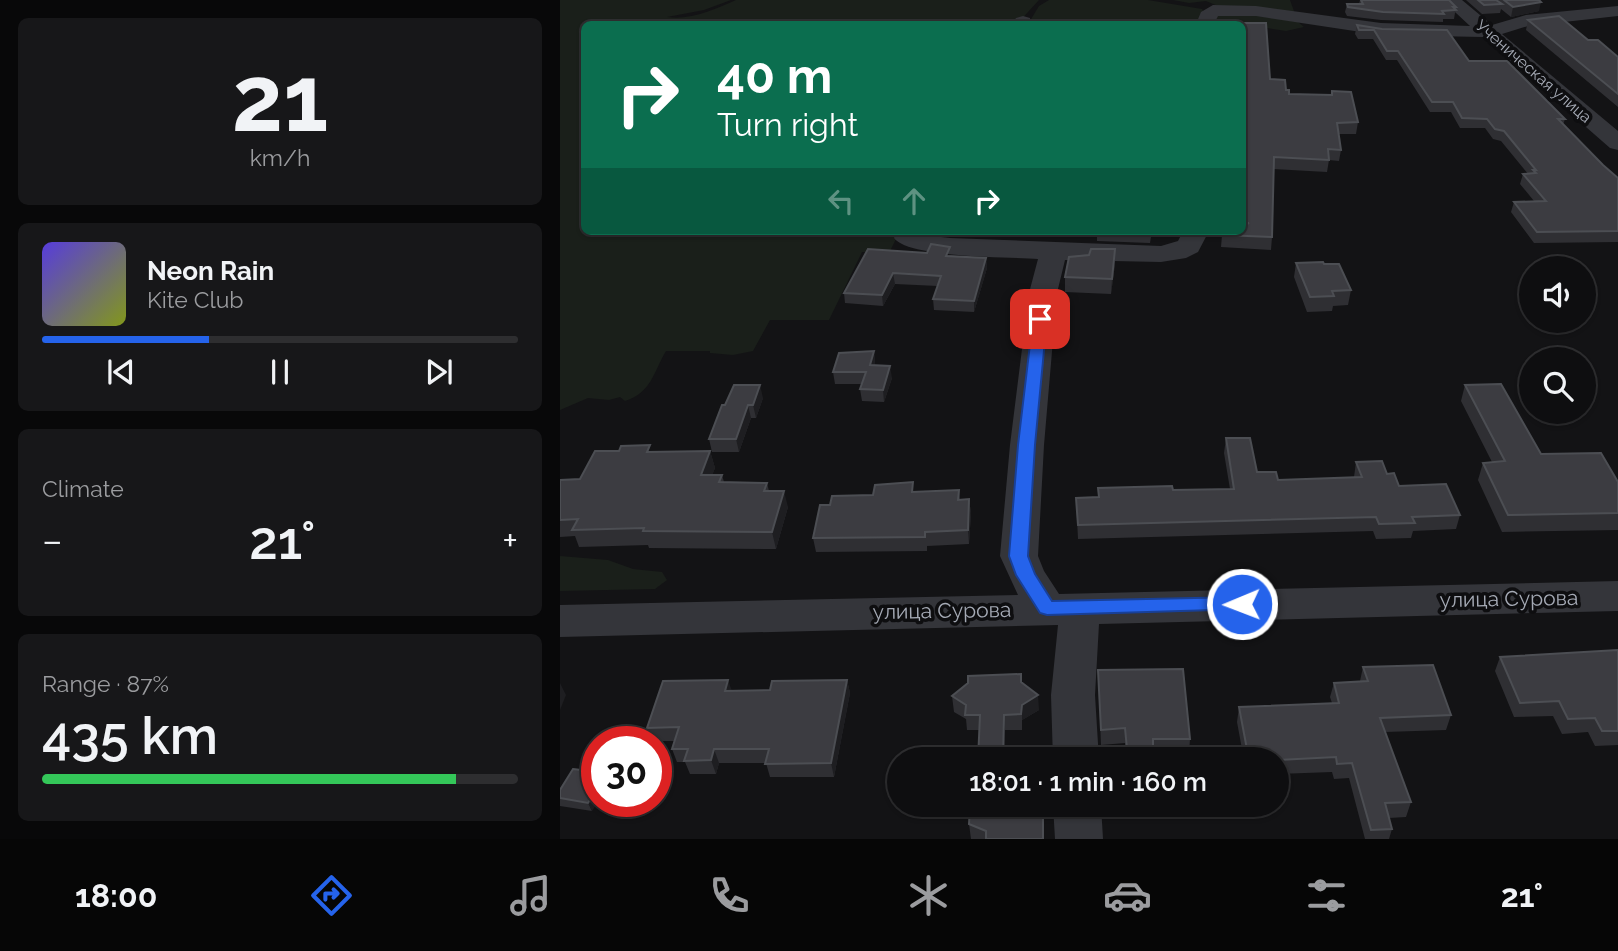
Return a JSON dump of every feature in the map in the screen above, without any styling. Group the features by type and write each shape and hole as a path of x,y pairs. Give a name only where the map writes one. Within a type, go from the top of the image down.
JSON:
{"street":[{"name":"Ученическая улица","path":"1451,0 1618,143"},
{"path":"1209,17 1256,10 1305,20 1381,29 1489,32 1526,21 1618,11"},
{"path":"908,235 907,238 915,242 1053,253 1176,252 1189,246 1194,235"},
{"path":"1053,253 1043,293 1027,445 1019,556 1026,575 1064,608 1075,747"},
{"name":"улица Сурова","path":"560,621 1618,596"},
{"path":"1078,817 1079,839"}],"shaded area":[{"path":"560,0 731,0 704,10 667,17 675,18 702,13 736,0 1039,0 1020,21 581,21 581,235 898,235 889,253 862,252 829,320 770,320 753,351 733,355 710,351 666,351 651,381 634,397 625,401 620,397 609,400 588,398 560,410"},
{"path":"1049,0 1148,0 1202,9 1204,12 1200,21 1030,21 1039,6"},
{"path":"1173,0 1290,0 1295,14 1218,6 1206,1 1189,3"},
{"path":"1228,11 1298,22 1304,27 1286,31 1246,25 1246,21 1207,21 1209,17"},
{"path":"560,556 608,560 633,569 662,572 667,580 655,589 560,591"}],"building":[{"path":"1361,0 1449,0 1456,10 1442,11 1444,14 1383,12 1348,7 1347,4 1363,4"},
{"path":"1478,0 1496,0 1502,4 1484,5"},
{"path":"1504,0 1539,0 1541,2 1513,7"},
{"path":"1559,16 1588,40 1598,40 1618,57 1618,94 1528,20"},
{"path":"1246,23 1266,23 1270,79 1285,80 1289,94 1332,95 1332,91 1351,92 1358,122 1337,123 1341,150 1328,149 1329,160 1274,157 1272,237 1222,235 1246,235 1246,224 1249,223 1246,223"},
{"path":"1357,25 1382,29 1447,30 1469,61 1507,61 1565,119 1558,119 1618,178 1618,231 1537,232 1514,202 1546,201 1523,174 1536,173 1533,170 1536,170 1504,131 1495,129 1487,119 1462,118 1453,102 1432,102 1398,51 1387,51 1374,30 1359,30"},
{"path":"931,244 950,247 946,256 986,258 974,301 933,299 941,276 893,273 882,295 844,293 868,249 927,253"},
{"path":"1091,249 1115,249 1112,279 1065,277 1069,257 1089,255"},
{"path":"1296,263 1339,264 1351,290 1332,291 1334,296 1310,297"},
{"path":"874,351 870,365 890,366 883,390 860,389 866,372 833,372 839,353"},
{"path":"1501,384 1519,416 1519,424 1524,424 1541,454 1601,453 1618,482 1618,513 1508,515 1483,463 1505,461 1465,385"},
{"path":"734,385 760,385 753,405 748,405 736,439 709,439 722,405 725,405"},
{"path":"1226,438 1250,438 1257,472 1276,472 1278,480 1362,477 1356,462 1382,461 1387,474 1394,473 1399,486 1446,484 1460,515 1412,517 1415,523 1379,524 1376,517 1078,525 1076,498 1099,497 1098,488 1172,486 1173,490 1234,489"},
{"path":"650,445 647,452 710,451 701,475 722,475 719,482 767,483 764,491 784,491 772,532 643,531 644,528 572,530 578,519 560,520 560,480 580,479 595,451 619,451 621,446"},
{"path":"913,482 912,492 959,490 958,500 969,499 968,530 925,532 925,537 813,538 820,505 830,505 832,496 873,495 875,485"},
{"path":"1618,650 1618,731 1602,731 1595,718 1568,719 1559,701 1520,703 1500,657"},
{"path":"1433,665 1451,715 1380,718 1411,802 1385,803 1392,829 1371,830 1352,763 1337,764 1336,757 1289,759 1289,747 1247,747 1239,707 1339,703 1334,683 1368,681 1363,667"},
{"path":"1183,669 1190,739 1153,739 1153,747 1127,747 1125,728 1101,730 1098,670"},
{"path":"1021,674 1021,682 1038,695 1022,705 1021,714 1004,715 1003,747 979,747 980,715 965,715 966,705 952,696 968,683 968,676"},
{"path":"728,680 725,691 770,690 772,681 847,680 831,763 765,764 769,749 714,749 711,760 684,761 688,749 672,749 679,727 648,726 663,681"},
{"path":"573,769 581,770 581,802 560,798 560,790"},
{"path":"969,817 1043,817 1043,839 986,839 986,831 969,824"}],"route":[{"path":"1040,319 1019,556 1026,575 1047,608 1242,604"}]}
